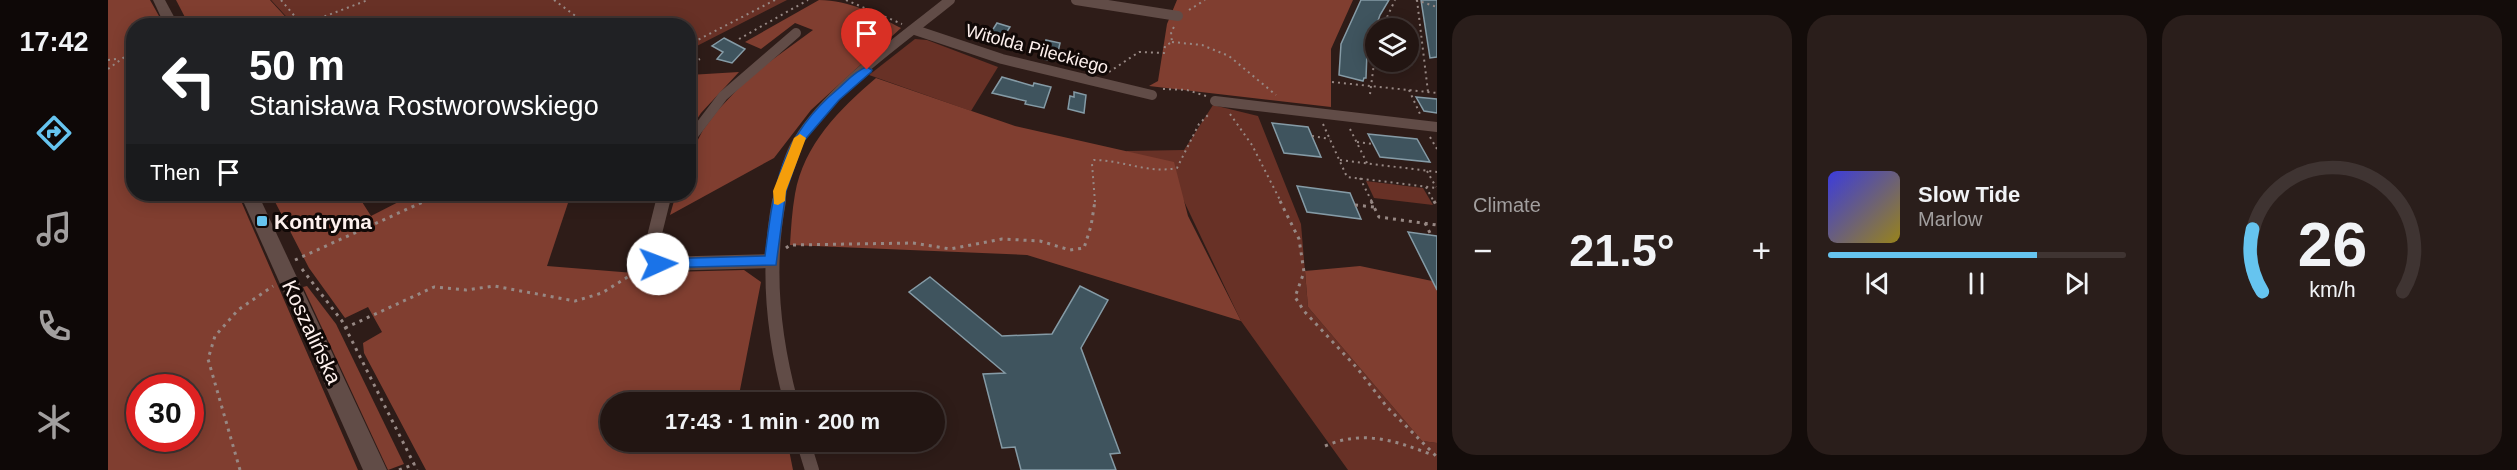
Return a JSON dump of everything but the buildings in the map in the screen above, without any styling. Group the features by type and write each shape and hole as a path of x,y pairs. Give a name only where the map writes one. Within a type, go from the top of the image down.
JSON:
{"street":[{"path":"159,0 168,18"},
{"path":"788,392 780,366 771,261 780,191 798,141 835,97 950,0"},
{"path":"1076,0 1178,16"},
{"name":"Witolda Pileckiego","path":"915,30 1019,65 1152,95"},
{"path":"696,129 722,96 748,71 796,33"},
{"path":"1215,101 1437,127"},
{"name":"Koszalińska","path":"253,201 289,263 375,470"},
{"path":"663,201 650,253 651,261 658,264 771,261"},
{"path":"806,452 812,470"}],"path":[{"path":"281,0 296,18"},
{"path":"320,18 368,0"},
{"path":"554,0 578,18"},
{"path":"696,41 775,0"},
{"path":"739,39 808,0"},
{"path":"846,0 915,30"},
{"path":"1172,42 1170,32 1178,16 1205,0"},
{"path":"1387,18 1395,0"},
{"path":"1428,92 1416,0 1437,6"},
{"path":"1100,83 1101,76 1139,52 1164,53 1165,46 1172,42 1202,45 1229,56 1272,93 1285,100 1289,109"},
{"path":"108,69 126,54"},
{"path":"108,60 118,59"},
{"path":"696,61 700,59"},
{"path":"1370,94 1374,72"},
{"path":"1332,82 1437,93"},
{"path":"1152,95 1156,91 1165,89 1187,90 1226,107 1252,145 1299,239 1304,272 1295,297 1304,311 1326,332 1387,407 1432,454"},
{"path":"1409,90 1423,118"},
{"path":"783,242 781,252 790,244 913,243 950,249 1002,239 1040,241 1070,250 1084,248 1094,220 1096,204 1092,164 1094,160 1116,162 1155,173 1177,168 1199,124 1205,115 1215,110 1215,101"},
{"path":"1329,122 1322,121 1347,177 1437,188"},
{"path":"1359,126 1348,124 1367,163"},
{"path":"1437,134 1427,133 1437,149"},
{"path":"1312,136 1330,139"},
{"path":"1357,142 1373,144"},
{"path":"1340,160 1437,171"},
{"path":"1426,170 1437,188"},
{"path":"1360,178 1378,217 1437,225"},
{"path":"1426,186 1437,207"},
{"path":"240,470 208,359 215,336 238,310 289,263 425,201"},
{"path":"1355,205 1374,207"},
{"path":"1425,223 1431,235"},
{"path":"345,328 387,306 434,287 466,290 494,286 575,301 586,300 609,290 651,261"},
{"path":"289,263 345,328 417,470"},
{"path":"1325,446 1355,435 1368,435 1400,441 1437,457"},
{"path":"399,470 415,464"}],"shaded area":[{"path":"108,0 150,0 160,18 126,18 126,201 241,201 358,470 108,470"},
{"path":"176,0 270,0 287,18 185,18"},
{"path":"271,0 787,0 696,46 696,18 288,18"},
{"path":"819,0 851,5 901,28 811,110 774,158 696,201 696,144 703,130 718,110 750,76 813,30 795,23 761,49 745,42"},
{"path":"1177,0 1353,0 1331,49 1331,107 1149,86 1158,81 1167,24"},
{"path":"915,39 927,40 998,67 971,111 869,75"},
{"path":"739,72 696,120 696,75"},
{"path":"876,78 1015,126 1174,162 1188,216 1241,321 1027,255 790,245 795,194 806,159 836,116"},
{"path":"1213,105 1258,116 1301,224 1308,307 1422,441 1437,443 1437,470 1348,470 1241,321 1182,197 1126,151 1184,150"},
{"path":"1366,181 1423,188 1433,205 1374,198"},
{"path":"275,201 361,201 371,216 400,201 569,201 547,266 634,273 744,270 761,282 740,392 600,392 600,452 789,452 793,470 426,470 364,353 363,343 382,332 368,307 345,318 309,268"},
{"path":"674,201 696,201 670,215"},
{"path":"1360,266 1437,282 1437,443 1422,441 1308,307 1305,271"},
{"path":"307,286 336,324 404,464 388,470 303,287"}],"slow traffic":[{"path":"778,201 800,138"}],"place":[{"name":"Kontryma","path":"262,221"}],"route":[{"path":"658,264 771,261 780,191 798,141 835,97 867,70"}]}
